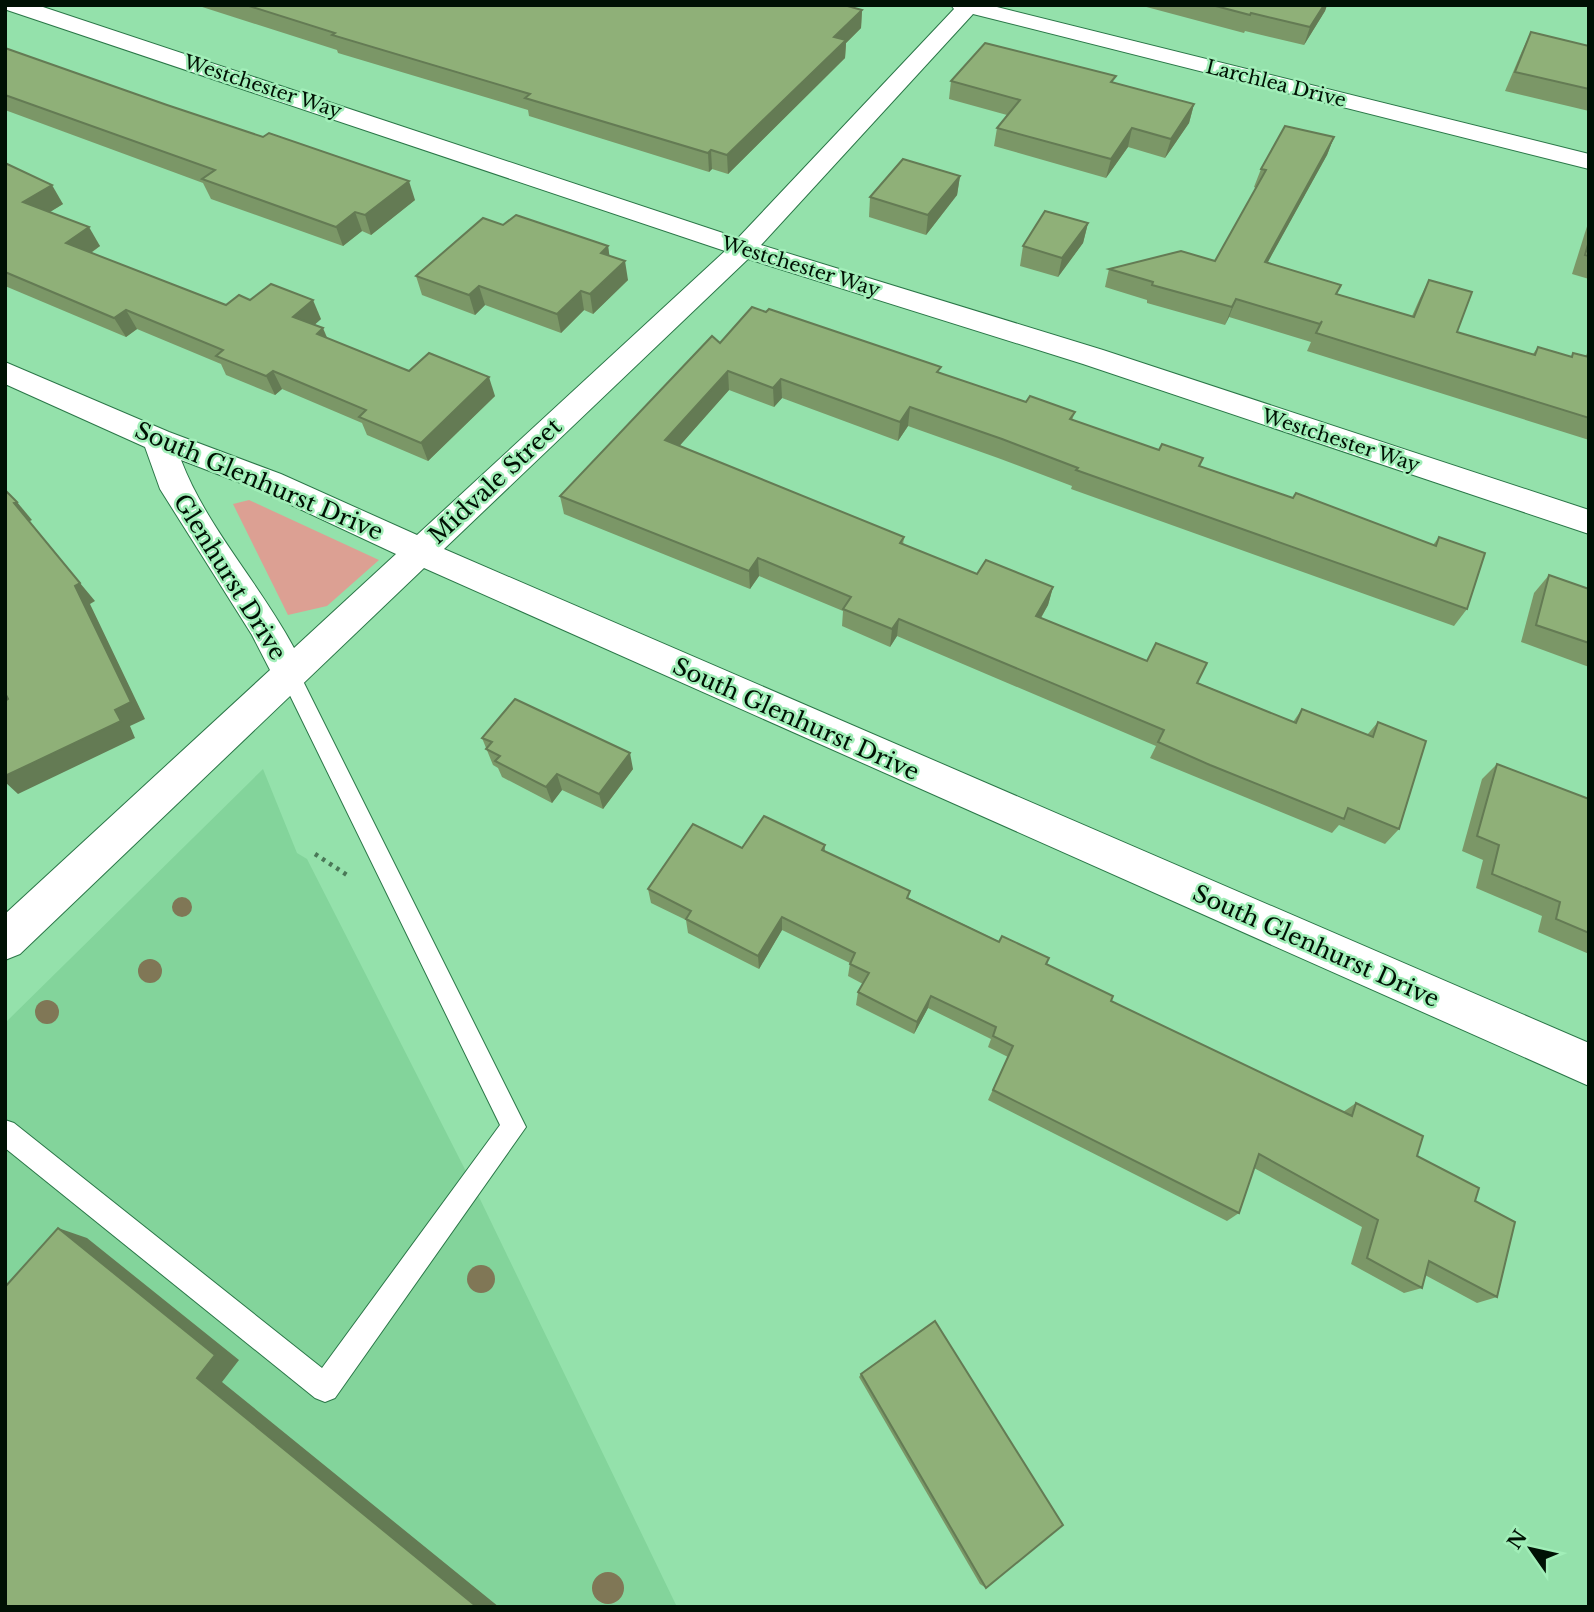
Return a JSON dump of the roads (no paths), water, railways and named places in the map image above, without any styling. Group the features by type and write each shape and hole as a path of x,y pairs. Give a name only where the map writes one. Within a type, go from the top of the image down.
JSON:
{"street":[{"name":"Westchester Way","path":"15,5 744,248 1093,357 1589,522"},
{"name":"Midvale Street","path":"5,942 744,248 966,6"},
{"name":"Larchlea Drive","path":"966,6 1589,162"},
{"name":"South Glenhurst Drive","path":"5,372 158,440 270,482 461,573 1589,1065"},
{"name":"Glenhurst Drive","path":"158,440 176,489 266,628 289,673"}],"lane":[{"path":"5,1132 325,1388 514,1127 289,673"}]}
